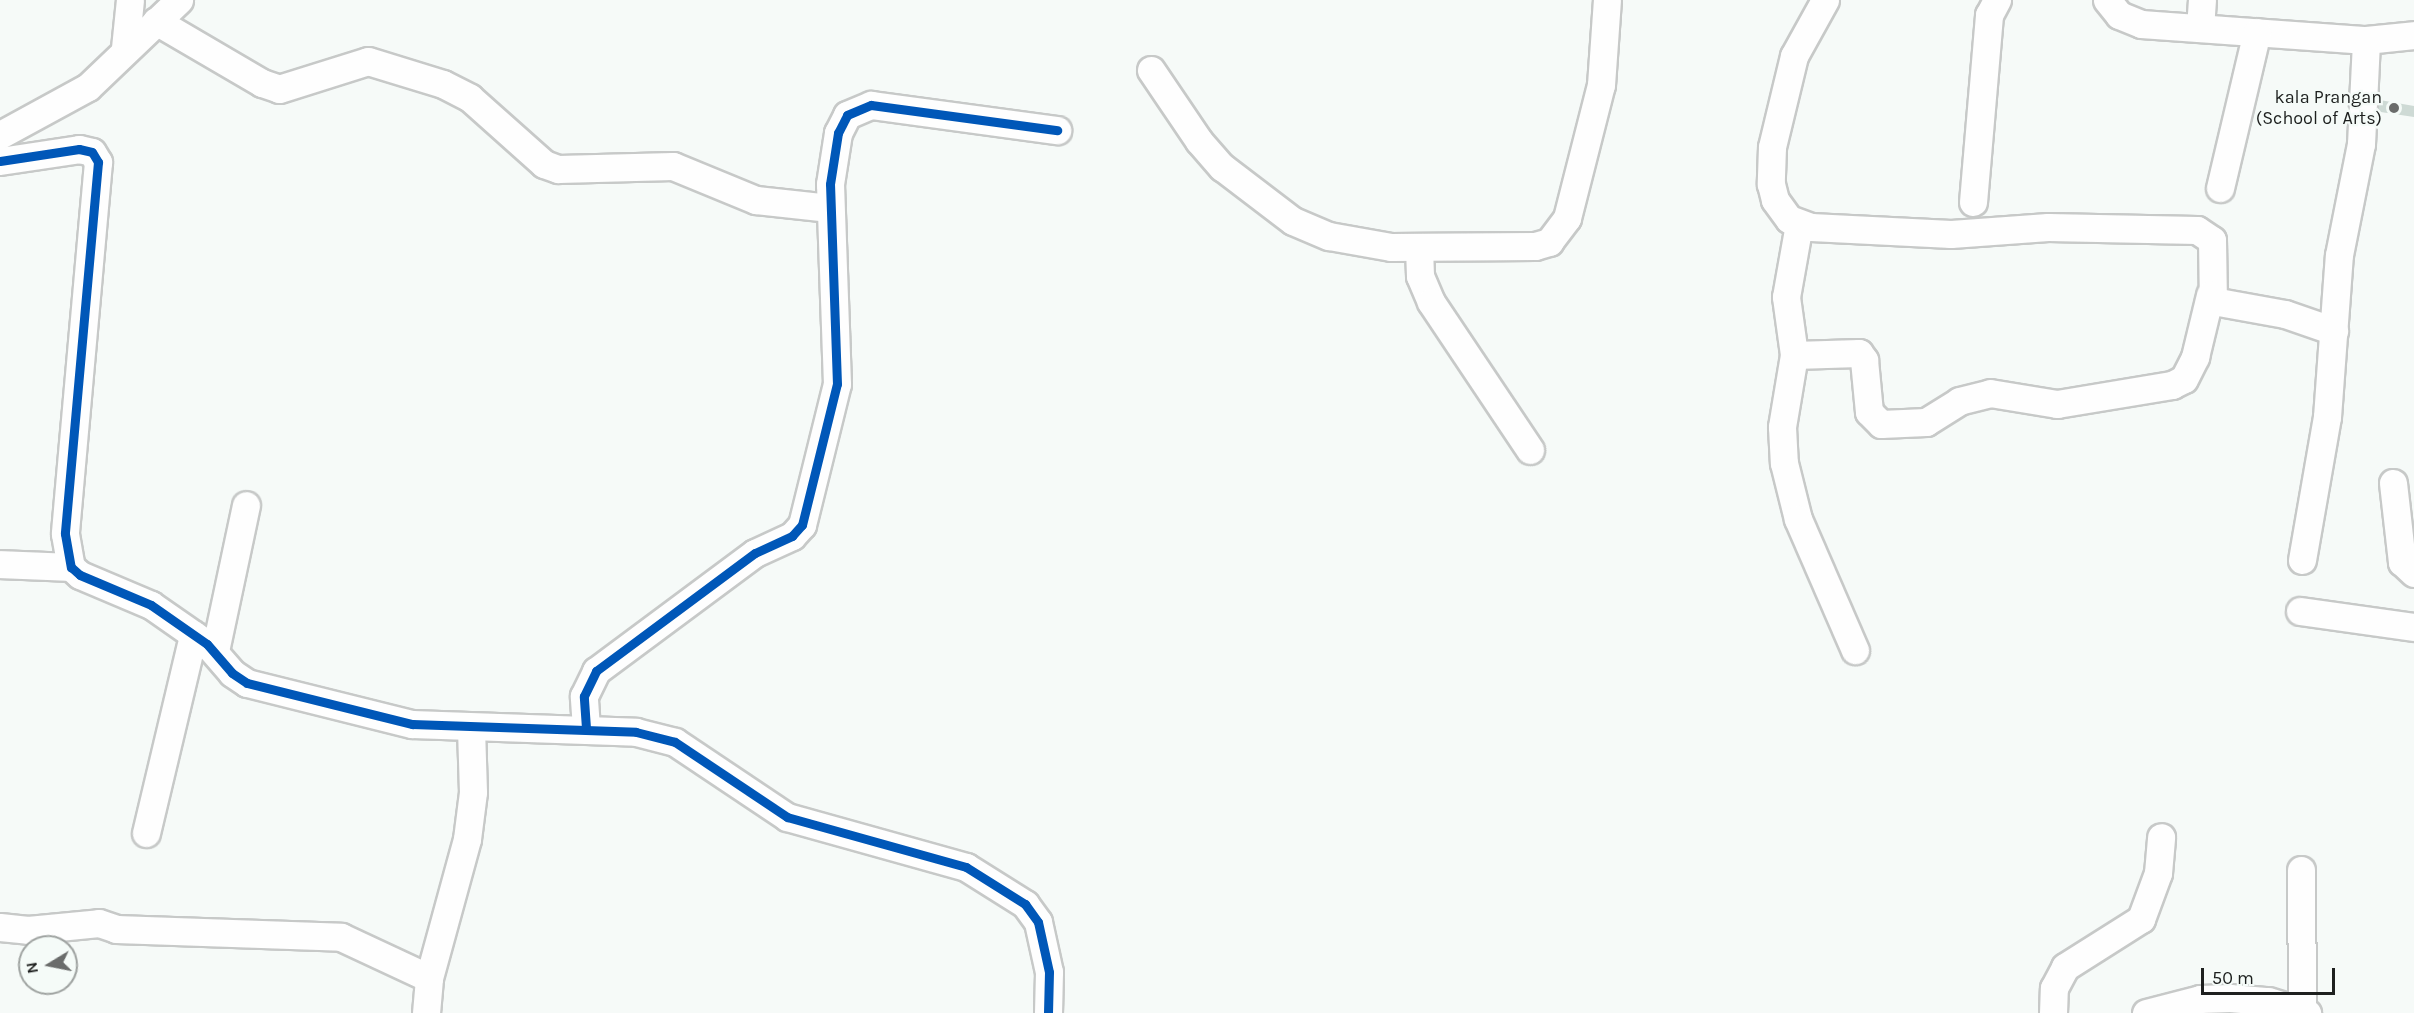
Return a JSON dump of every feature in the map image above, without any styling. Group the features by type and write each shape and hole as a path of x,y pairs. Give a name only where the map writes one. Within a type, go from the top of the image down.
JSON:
{"street":[{"path":"125,48 130,0"},
{"path":"0,135 88,87 125,48 179,0"},
{"path":"1151,70 1199,141 1260,201 1293,221 1329,236 1361,244 1419,247 1534,246 1559,232 1597,108 1607,0"},
{"path":"1794,356 1859,353 1864,360 1869,412 1881,424 1926,422 1959,401 1990,393 2058,404 2172,385 2184,379 2193,364 2210,295 2212,240 2197,231 2048,227 1983,235 1799,224 1775,200 1769,169 1794,56 1803,32 1825,0"},
{"path":"1973,202 1989,15 1997,0"},
{"path":"2107,0 2128,21 2366,40 2414,35"},
{"path":"2200,28 2202,0"},
{"path":"156,21 262,83 279,89 368,61 443,84 470,98 544,164 558,169 673,166 756,200 830,208"},
{"path":"2220,188 2258,32"},
{"path":"2302,560 2327,417 2339,255 2361,144 2366,40"},
{"path":"586,728 584,696 596,671 755,553 792,536 802,525 837,384 830,208 838,134 847,115 859,107 1057,130"},
{"path":"0,161 79,149 92,152 98,162 65,534 71,567"},
{"path":"1799,224 1786,297 1794,356 1782,427 1789,492 1854,650"},
{"path":"1419,247 1420,276 1431,302 1530,450"},
{"path":"2210,295 2220,303 2285,314 2334,331"},
{"path":"2393,483 2402,562 2414,573"},
{"path":"215,651 246,505"},
{"path":"0,564 71,567 151,605 215,651 232,674 247,682 412,724 471,728 586,728 636,732 675,742 788,817 920,851 966,867 1025,904 1038,922 1048,972 1048,1013"},
{"path":"2300,611 2414,627"},
{"path":"146,833 193,635"},
{"path":"426,1013 429,978 467,839 473,792 471,728"},
{"path":"2053,1013 2054,988 2065,967 2141,918 2158,873 2161,837"},
{"path":"2146,1013 2197,1006 2268,1001 2304,1012 2301,870"},
{"path":"0,927 28,930 99,923 116,929 341,937 367,946 396,966 429,978"}],"building":[{"name":"kala Prangan (School of Arts)","path":"2374,99 2414,106 2414,117 2374,111"}],"cycle path":[{"path":"586,728 584,696 596,671 755,553 792,536 802,525 837,384 830,184 838,133 847,115 871,105 1057,130"},
{"path":"0,161 79,149 92,152 98,162 65,534 71,567 80,575 151,605 207,644 232,673 247,683 412,724 636,732 675,742 787,817 966,867 1025,904 1038,922 1049,972 1048,1013"}],"place":[{"name":"kala Prangan (School of Arts)","path":"2394,108"}]}
